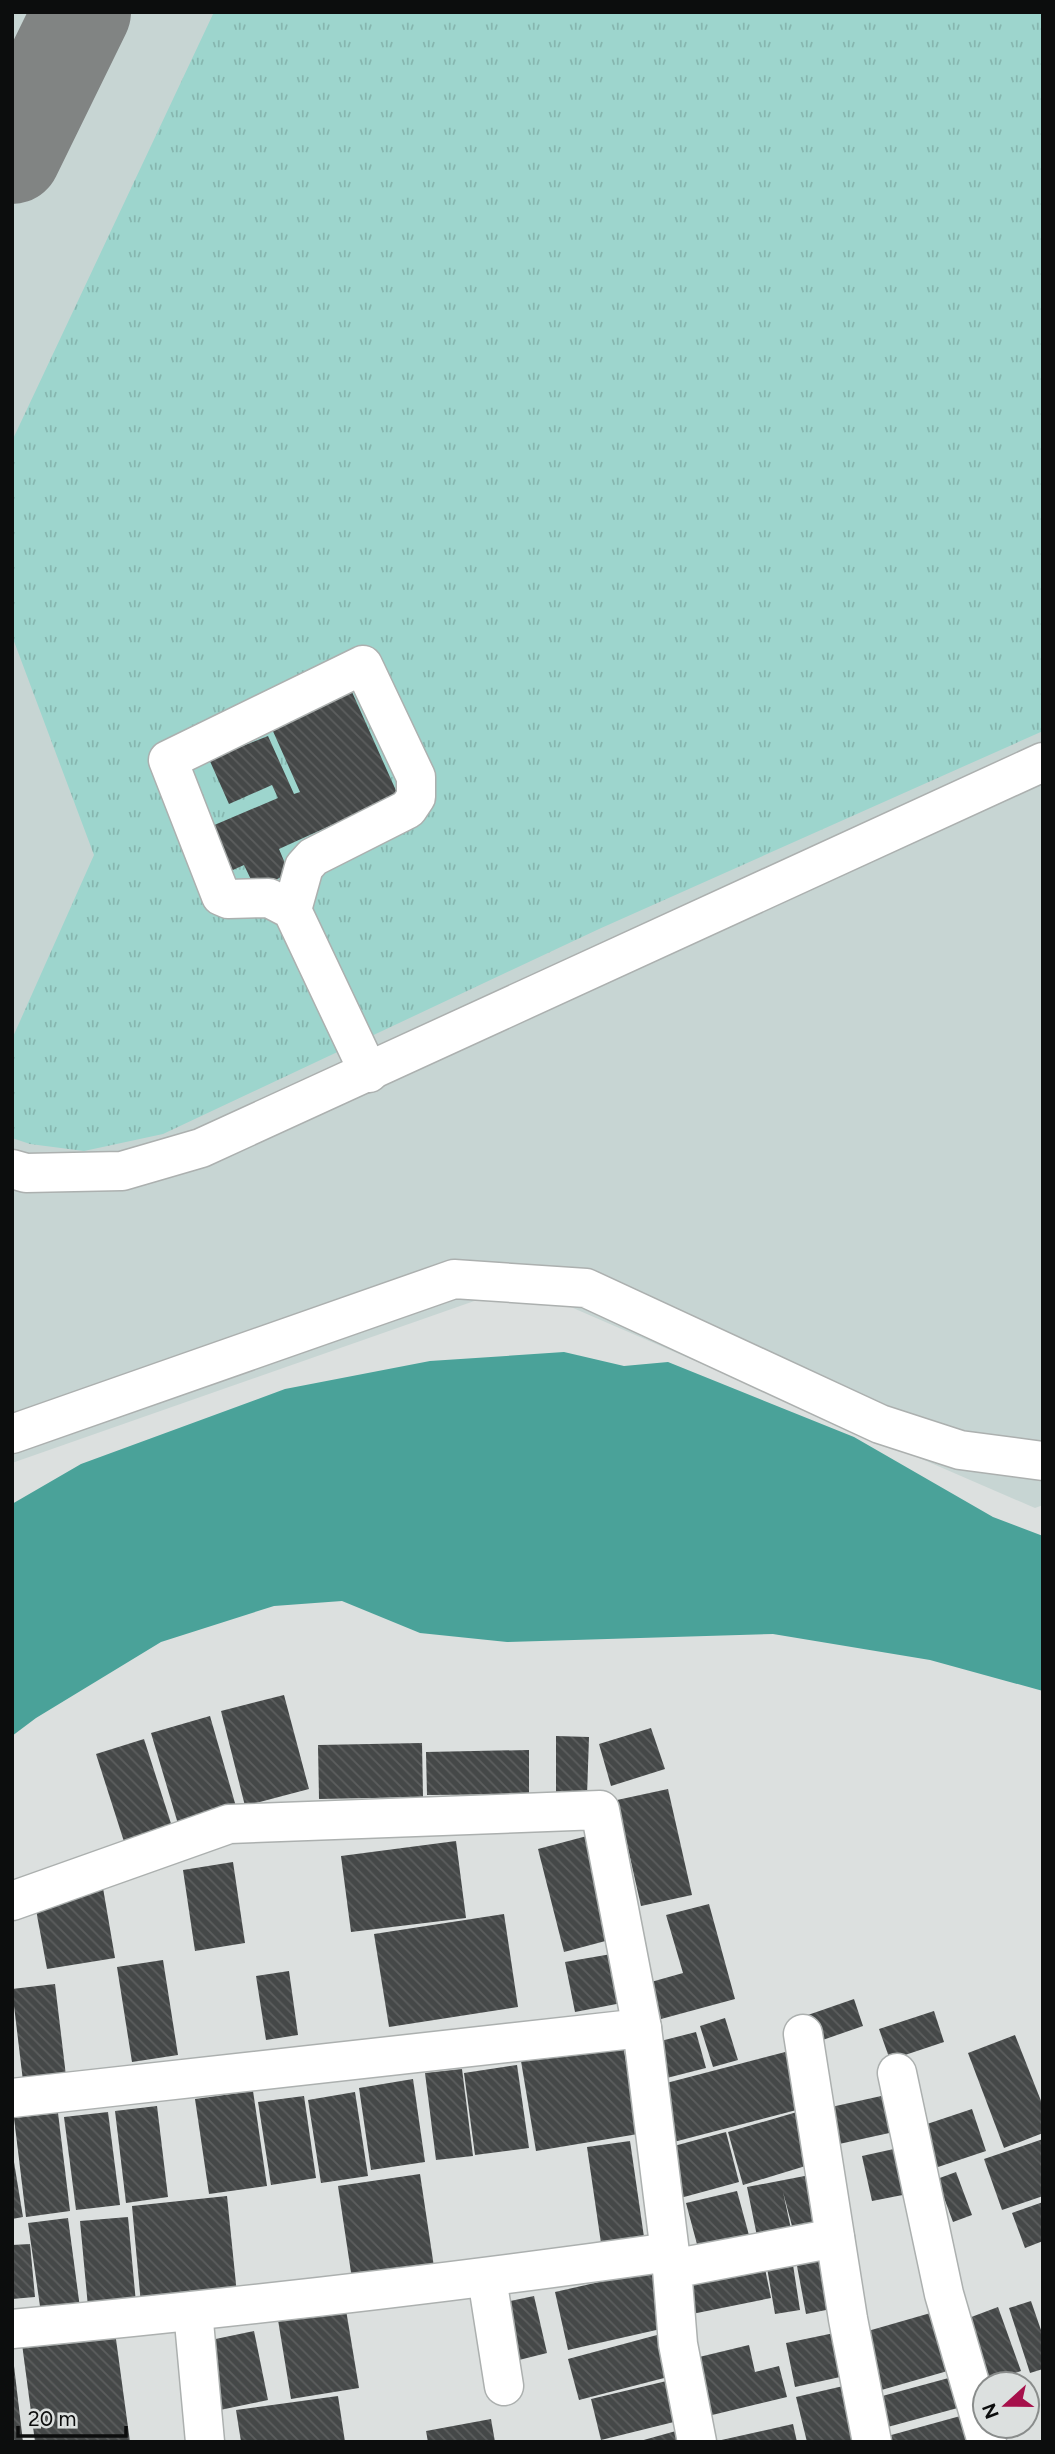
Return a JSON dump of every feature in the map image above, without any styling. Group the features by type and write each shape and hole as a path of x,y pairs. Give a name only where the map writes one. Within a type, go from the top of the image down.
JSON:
{"street":[{"path":"292,910 304,867 313,856 408,809 416,797 416,777 363,665 168,760 221,896 228,899 269,898 292,910 369,1073"},
{"path":"12,1168 26,1173 122,1171 201,1148 1043,762"},
{"path":"12,1434 453,1279 586,1288 880,1424 960,1450 1043,1461"},
{"path":"12,1901 229,1824 600,1811 642,2028 671,2261 678,2343 696,2442"},
{"path":"12,2098 642,2028"},
{"path":"803,2034 848,2319 872,2442"},
{"path":"897,2073 944,2294 987,2442"},
{"path":"12,2329 671,2261 835,2238"},
{"path":"487,2278 504,2386"},
{"path":"193,2311 205,2442"}],"shaded area":[{"path":"12,12 1043,12 1043,1505 1035,1508 520,1285 12,1463"},
{"path":"564,1352 624,1366 668,1362 854,1437 993,1517 1043,1536 1043,1691 930,1660 773,1634 507,1642 420,1633 342,1601 274,1606 161,1642 36,1718 12,1736 12,1504 81,1464 285,1389 430,1361"}],"green space":[{"path":"214,12 1043,12 1043,731 599,929 163,1134 84,1151 30,1144 12,1138 12,1039 94,855 12,636 12,441"}],"building":[{"path":"348,683 398,795 279,849 289,873 256,890 244,865 224,874 205,829 278,798 272,785 229,804 209,759 268,736 294,794 300,792 268,720"},
{"path":"284,1695 309,1789 245,1806 221,1711"},
{"path":"210,1716 239,1817 181,1834 151,1733"},
{"path":"651,1728 665,1769 611,1786 599,1744"},
{"path":"556,1736 589,1737 587,1796 556,1796"},
{"path":"144,1739 175,1836 127,1851 96,1754"},
{"path":"422,1743 423,1797 319,1799 318,1745"},
{"path":"529,1750 529,1794 427,1795 426,1752"},
{"path":"668,1789 692,1895 641,1906 617,1800"},
{"path":"587,1836 613,1939 564,1952 538,1849"},
{"path":"456,1841 466,1918 351,1932 341,1856"},
{"path":"233,1862 245,1943 195,1951 183,1870"},
{"path":"103,1888 115,1958 47,1969 34,1899"},
{"path":"709,1904 735,1999 661,2019 651,1982 683,1973 666,1915"},
{"path":"504,1914 518,2007 389,2027 374,1934"},
{"path":"623,1952 632,2001 575,2012 565,1962"},
{"path":"163,1960 178,2055 132,2062 117,1967"},
{"path":"289,1971 298,2035 266,2040 256,1976"},
{"path":"55,1984 66,2076 23,2081 12,1989"},
{"path":"854,1999 863,2026 814,2043 805,2016"},
{"path":"934,2011 944,2042 890,2060 879,2029"},
{"path":"725,2018 738,2060 713,2067 700,2026"},
{"path":"696,2032 706,2068 655,2081 645,2045"},
{"path":"1015,2035 1043,2106 1043,2133 1004,2148 968,2053"},
{"path":"623,2044 638,2134 536,2151 521,2061"},
{"path":"793,2050 808,2107 666,2144 651,2087"},
{"path":"517,2065 529,2148 475,2155 464,2073"},
{"path":"462,2069 473,2156 436,2160 425,2073"},
{"path":"413,2079 425,2162 371,2170 359,2088"},
{"path":"253,2091 267,2186 209,2194 195,2099"},
{"path":"355,2092 368,2176 321,2183 308,2100"},
{"path":"895,2093 903,2130 830,2146 822,2109"},
{"path":"304,2096 316,2178 271,2185 258,2102"},
{"path":"157,2106 168,2197 126,2203 115,2111"},
{"path":"972,2109 986,2151 929,2170 915,2128"},
{"path":"108,2112 120,2205 76,2210 64,2117"},
{"path":"797,2112 812,2164 743,2185 728,2132"},
{"path":"58,2113 70,2211 26,2217 14,2118"},
{"path":"726,2132 739,2182 673,2200 659,2150"},
{"path":"1043,2139 1043,2196 1002,2210 984,2159"},
{"path":"630,2141 644,2237 601,2243 587,2147"},
{"path":"903,2147 913,2193 872,2201 862,2156"},
{"path":"12,2150 23,2217 12,2219"},
{"path":"956,2172 972,2215 953,2222 937,2179"},
{"path":"420,2174 434,2267 352,2279 338,2186"},
{"path":"815,2174 829,2233 796,2241 783,2192 794,2243 760,2251 747,2187"},
{"path":"737,2191 753,2250 702,2263 686,2203"},
{"path":"227,2196 237,2294 141,2304 132,2206"},
{"path":"1043,2202 1043,2241 1025,2248 1012,2213"},
{"path":"128,2217 136,2303 88,2307 80,2221"},
{"path":"68,2218 80,2308 41,2313 28,2223"},
{"path":"30,2244 35,2297 12,2299 12,2245"},
{"path":"824,2244 836,2308 806,2314 794,2250"},
{"path":"791,2252 800,2310 775,2314 765,2256"},
{"path":"763,2259 771,2298 682,2316 674,2277"},
{"path":"652,2270 665,2328 568,2350 555,2292"},
{"path":"534,2296 547,2353 515,2361 501,2303"},
{"path":"1031,2301 1043,2336 1043,2369 1029,2370 1009,2308"},
{"path":"998,2307 1021,2370 984,2370 966,2319"},
{"path":"346,2310 359,2388 291,2399 278,2320"},
{"path":"934,2312 951,2370 871,2393 854,2335"},
{"path":"254,2331 268,2400 220,2410 206,2341"},
{"path":"115,2332 130,2442 35,2442 22,2344"},
{"path":"839,2332 849,2375 795,2387 786,2343"},
{"path":"657,2335 668,2377 579,2400 568,2359"},
{"path":"749,2345 755,2372 779,2366 787,2397 708,2416 695,2358"},
{"path":"14,2366 23,2442 12,2442"},
{"path":"956,2376 965,2406 884,2428 875,2398"},
{"path":"675,2379 686,2419 601,2440 591,2399"},
{"path":"852,2384 855,2442 807,2442 796,2397"},
{"path":"338,2396 345,2442 241,2442 236,2410"},
{"path":"964,2415 972,2442 885,2442 884,2437"},
{"path":"491,2419 495,2442 428,2442 426,2431"},
{"path":"793,2424 797,2442 717,2442 717,2441"},
{"path":"676,2431 679,2442 640,2442 640,2441"}],"taxiway":[{"path":"12,155 82,12"}]}
